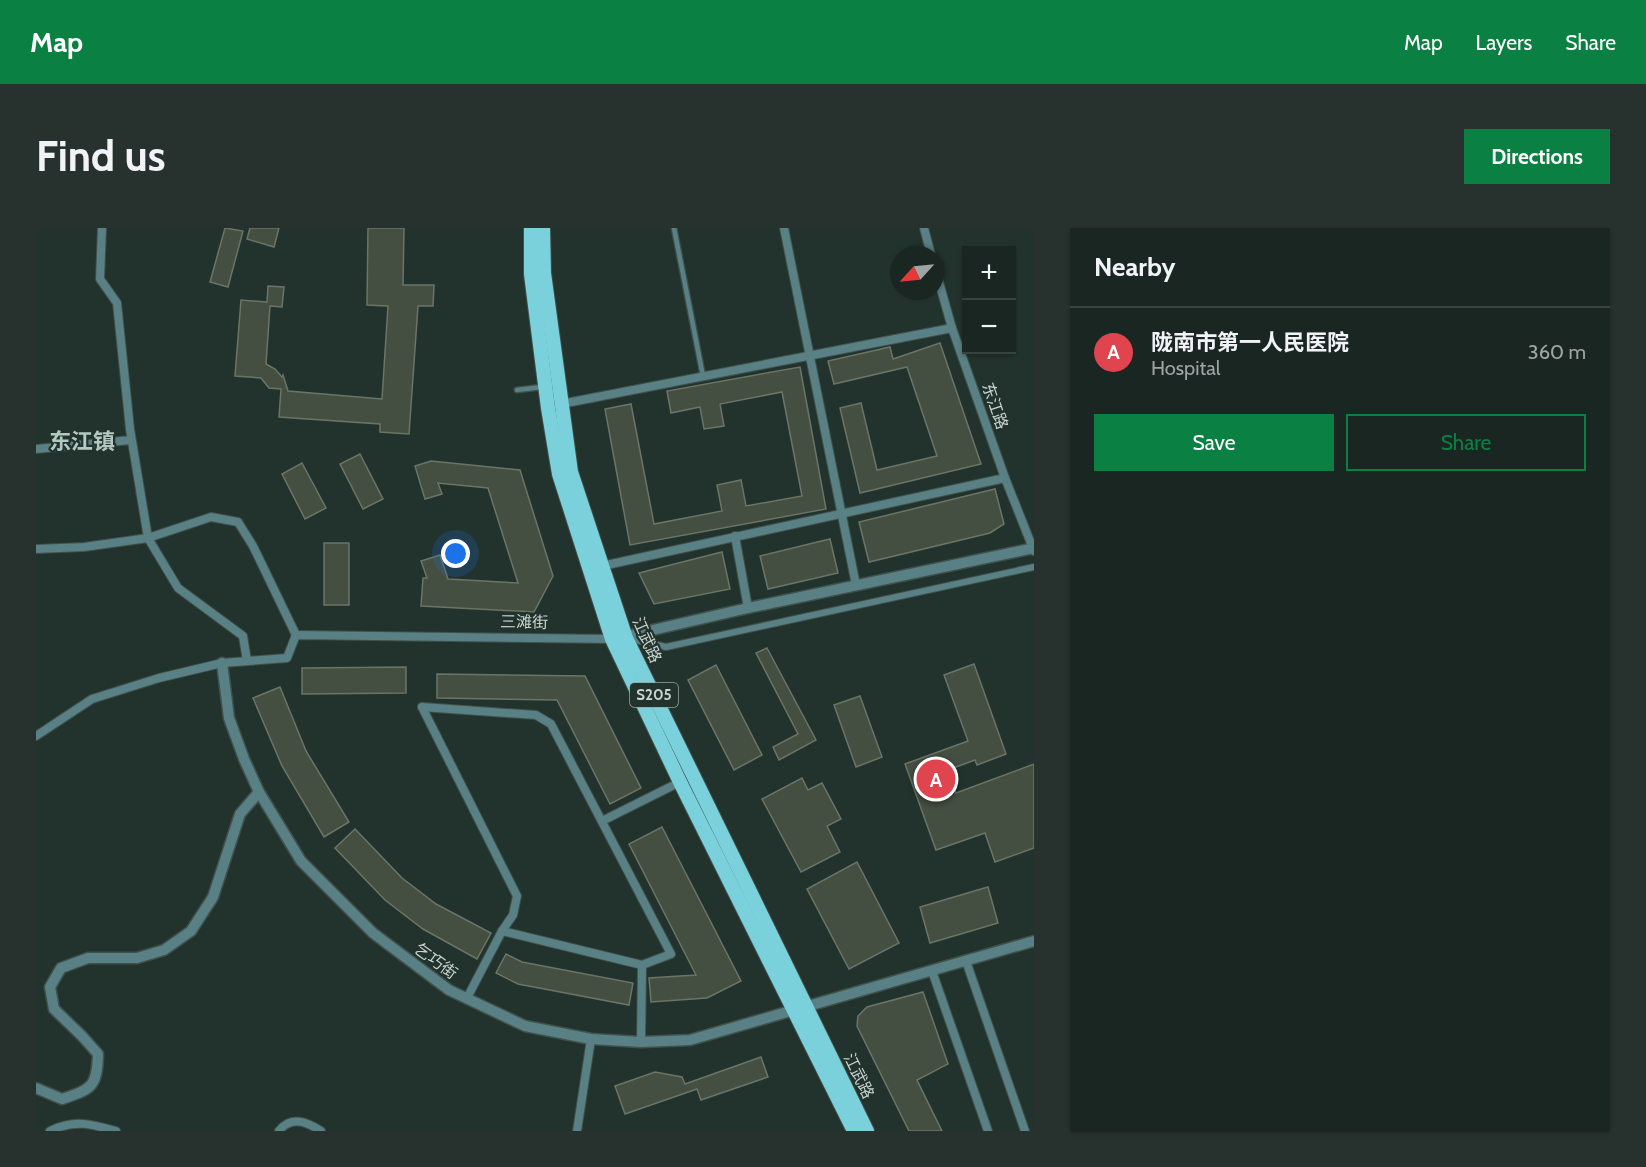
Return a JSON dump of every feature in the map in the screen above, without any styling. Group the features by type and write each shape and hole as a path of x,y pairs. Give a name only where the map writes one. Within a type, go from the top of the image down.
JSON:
{"main road":[{"name":"江武路","path":"531,228 531,274 545,387 559,474 619,638 680,782 867,1131"},
{"name":"江武路","path":"543,228 544,273 571,472 602,566 619,638 800,1009 854,1131"}],"street":[{"path":"102,228 100,279 117,303 132,440 148,538 178,588 243,636 247,661"},
{"path":"784,228 856,585"},
{"path":"924,228 929,246"},
{"name":"东江路","path":"944,300 1005,478 1034,549"},
{"path":"561,404 952,328"},
{"path":"36,449 132,440"},
{"path":"602,566 1005,478"},
{"path":"36,549 84,547 148,538 211,517 238,522 254,546 296,635 287,658 222,663 159,678 92,699 36,736"},
{"path":"735,536 748,608"},
{"name":"三滩街","path":"296,635 619,638 748,608 1034,549"},
{"path":"619,638 666,647 1034,567"},
{"name":"乞巧街","path":"222,663 230,718 244,759 259,792 301,861 373,933 449,990 525,1026 591,1039 641,1042 690,1040 1034,943"},
{"path":"467,998 502,931 513,915 517,896 422,707 536,715 546,720 554,729 670,954 642,965 502,931"},
{"path":"602,821 680,782"},
{"path":"36,1088 62,1099 85,1091 98,1076 98,1054 54,1009 50,987 61,968 88,958 137,958 164,950 191,931 213,897 240,814 259,792"},
{"path":"966,961 1025,1131"},
{"path":"641,1042 642,965"},
{"path":"932,971 988,1131"},
{"path":"577,1131 591,1039"},
{"path":"279,1131 292,1121 305,1121 321,1131"},
{"path":"50,1131 73,1123 97,1125 116,1131"}],"lane":[{"path":"674,228 703,376"},
{"path":"518,390 545,387"}],"building":[{"path":"225,228 243,231 228,287 210,282"},
{"path":"250,228 279,228 274,247 247,239"},
{"path":"368,228 404,228 403,285 434,285 433,306 418,306 409,434 380,432 380,424 279,417 281,389 269,388 261,378 235,376 241,300 267,302 268,286 284,287 282,307 270,306 266,364 282,377 283,375 288,391 382,399 388,306 367,305"},
{"path":"940,343 981,464 860,493 840,408 861,403 877,470 937,456 907,367 834,384 828,361 890,347 893,359"},
{"path":"800,367 826,509 630,545 605,409 631,404 654,524 722,511 717,485 741,480 746,506 802,496 782,392 720,404 724,426 704,429 700,407 671,413 667,391"},
{"path":"360,454 383,499 363,509 340,464"},
{"path":"431,461 520,470 553,576 534,612 421,606 423,578 427,578 421,561 440,555 448,579 518,583 488,488 438,483 442,494 425,499 415,466"},
{"path":"302,463 326,508 305,519 282,474"},
{"path":"995,489 1004,524 990,533 869,562 859,522"},
{"path":"830,539 838,573 768,589 760,556"},
{"path":"324,543 349,543 349,605 324,605"},
{"path":"722,552 730,589 654,604 639,573"},
{"path":"767,648 816,740 779,760 773,747 798,734 756,653"},
{"path":"974,664 1006,754 977,765 975,760 948,770 956,793 1034,764 1034,848 995,862 985,833 936,850 905,764 968,741 944,675"},
{"path":"716,665 762,755 734,770 688,680"},
{"path":"406,667 406,693 302,694 302,668"},
{"path":"437,674 585,676 641,788 610,804 557,700 437,698"},
{"path":"280,687 306,751 349,822 324,837 282,766 253,698"},
{"path":"860,696 882,757 856,767 834,705"},
{"path":"802,778 808,790 822,783 841,819 827,826 840,852 801,872 762,799"},
{"path":"662,827 741,981 707,998 651,1002 649,978 696,975 629,844"},
{"path":"355,829 402,878 436,904 491,933 477,959 423,929 385,900 335,848"},
{"path":"857,862 899,943 849,969 807,889"},
{"path":"988,887 998,923 930,943 920,907"},
{"path":"506,954 522,962 633,983 629,1005 518,984 496,973"},
{"path":"923,992 948,1064 917,1080 942,1131 909,1131 857,1026 858,1016 867,1007"},
{"path":"761,1057 768,1077 701,1100 697,1089 625,1114 615,1086 655,1072 682,1077 685,1084"}],"place":[{"name":"陇南市第一人民医院","path":"936,779"}],"district":[{"name":"东江镇","path":"82,441"}]}
